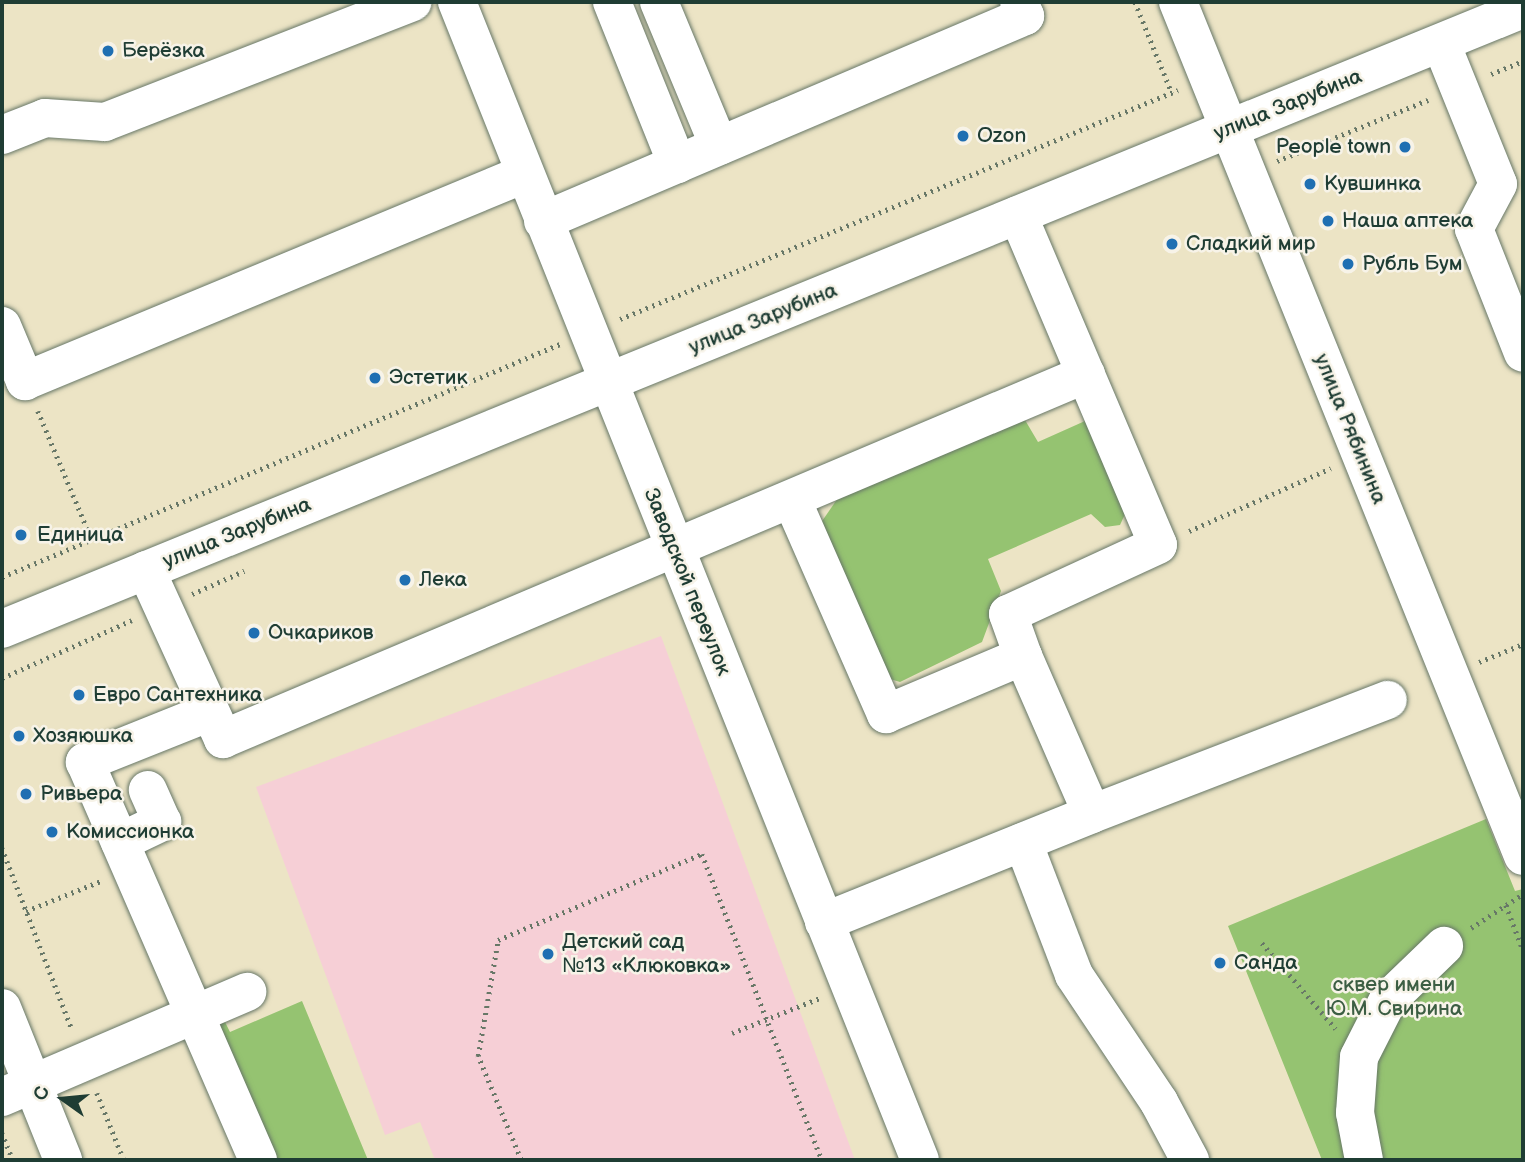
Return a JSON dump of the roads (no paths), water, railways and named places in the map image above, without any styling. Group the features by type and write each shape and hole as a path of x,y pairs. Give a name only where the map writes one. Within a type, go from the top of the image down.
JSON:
{"street":[{"path":"2,135 45,118 105,122 412,2"},
{"name":"Заводской переулок","path":"457,2 920,1160"},
{"path":"612,2 677,164"},
{"path":"659,2 719,146"},
{"path":"543,220 1025,16 1019,2"},
{"name":"улица Рябинина","path":"1178,2 1523,856"},
{"name":"улица Зарубина","path":"2,629 1441,43 1513,8"},
{"path":"1441,43 1460,87 1511,179 1474,229 1523,352"},
{"path":"2,326 25,381 524,174"},
{"path":"1018,215 1158,545 1008,614 1023,656 1092,814"},
{"path":"146,570 223,739 1086,374"},
{"path":"792,500 886,714 1023,656"},
{"path":"824,922 1092,814 1388,700"},
{"path":"210,712 85,762 258,1160"},
{"path":"125,855 164,808"},
{"path":"1023,842 1074,975 1160,1102 1190,1160"},
{"path":"1364,1160 1354,1113 1359,1057 1388,1000 1444,946"},
{"path":"17,1090 247,992"},
{"path":"2,1008 17,1090 63,1160"}],"place":[{"name":"Берёзка","path":"108,51"},
{"name":"Ozon","path":"963,136"},
{"name":"People town","path":"1405,147"},
{"name":"Кувшинка","path":"1310,184"},
{"name":"Наша аптека","path":"1328,221"},
{"name":"Сладкий мир","path":"1172,244"},
{"name":"Рубль Бум","path":"1348,264"},
{"name":"Эстетик","path":"375,378"},
{"name":"Единица","path":"21,535"},
{"name":"Лека","path":"405,580"},
{"name":"Очкариков","path":"254,633"},
{"name":"Евро Сантехника","path":"79,695"},
{"name":"Хозяюшка","path":"19,736"},
{"name":"Ривьера","path":"26,794"},
{"name":"Комиссионка","path":"52,832"},
{"name":"Детский сад №13 «Клюковка»","path":"548,954"},
{"name":"Санда","path":"1220,963"}],"park label":[{"name":"сквер имени Ю.М. Свирина","path":"1394,997"}]}
